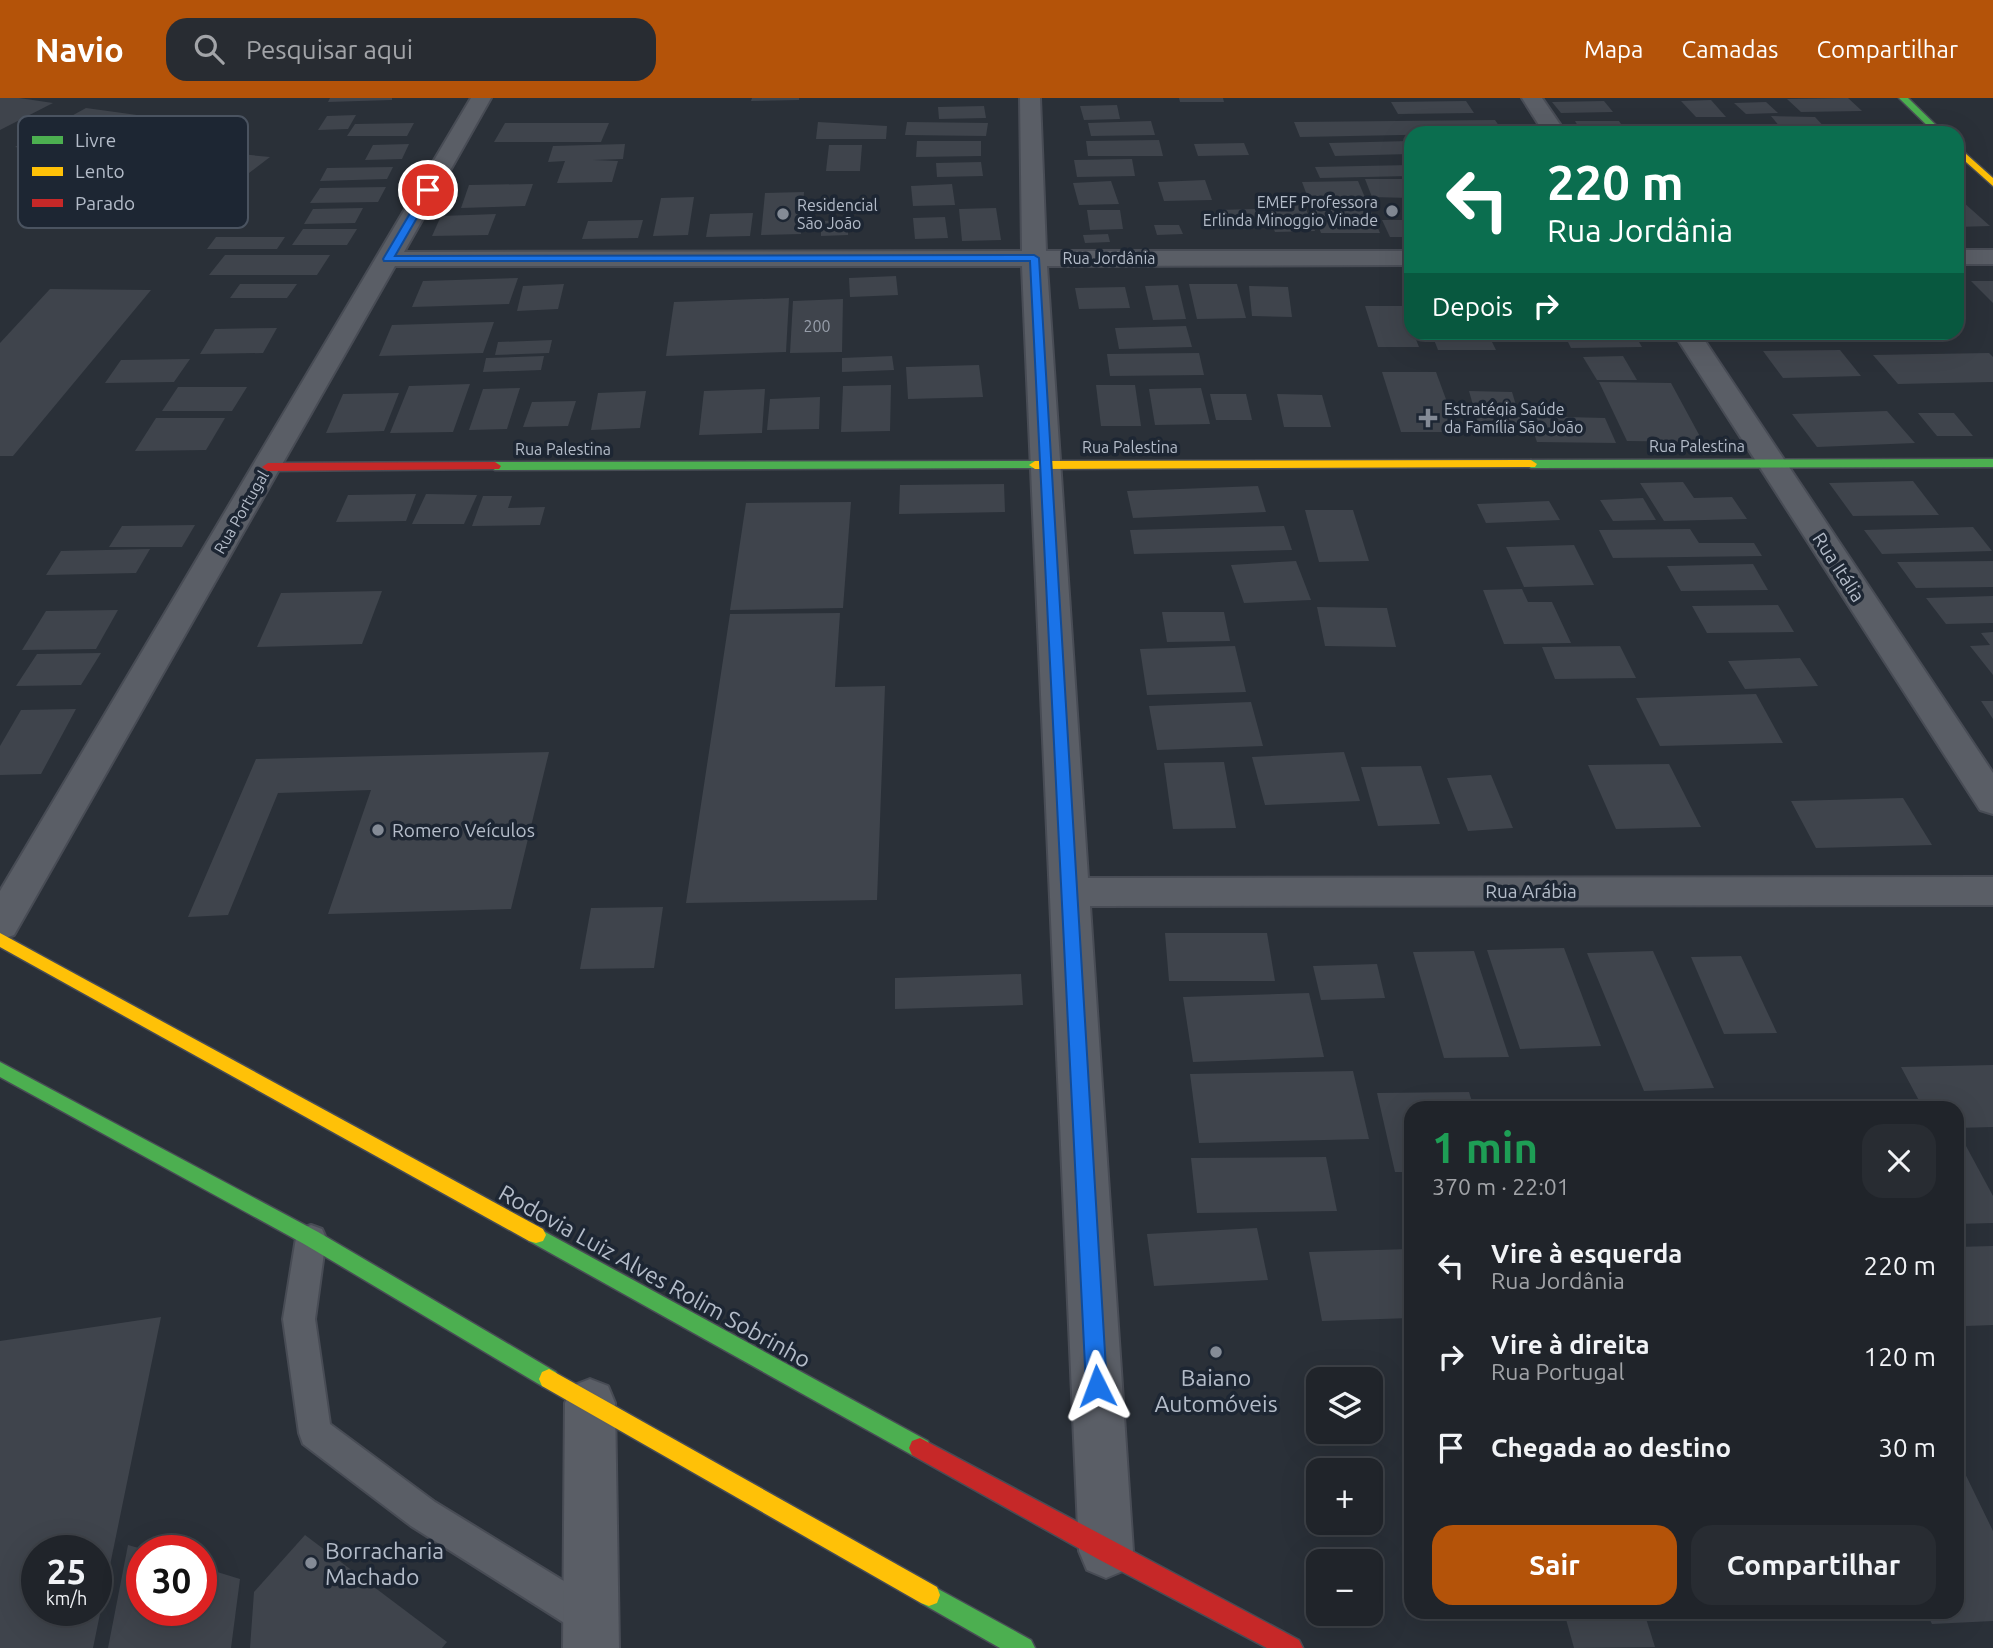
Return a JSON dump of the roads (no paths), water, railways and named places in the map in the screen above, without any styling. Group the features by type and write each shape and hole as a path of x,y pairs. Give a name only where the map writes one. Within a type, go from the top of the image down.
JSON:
{"main road":[{"path":"1903,98 1933,126"},
{"path":"1964,156 1993,183"},
{"name":"Rua Palestina","path":"268,467 1993,463"},
{"name":"Rodovia Luiz Alves Rolim Sobrinho","path":"0,939 1106,1551 1290,1648"},
{"path":"0,1069 311,1238 590,1403 1023,1648"}],"street":[{"name":"Rua Portugal","path":"0,925 481,98"},
{"path":"1030,98 1034,258 1106,1551"},
{"path":"1532,98 1550,126"},
{"path":"1964,257 1993,257"},
{"name":"Rua Jordânia","path":"388,259 1404,258"},
{"name":"Rua Itália","path":"1691,340 1993,801"},
{"name":"Rua Arábia","path":"1069,892 1993,891"},
{"path":"590,1403 592,1633"}],"lane":[{"path":"311,1238 299,1319 315,1433 423,1514 592,1633"}],"place":[{"name":"EMEF Professora Erlinda Minoggio Vinade","path":"1392,211"},
{"name":"Residencial São João","path":"783,214"},
{"name":"Estratégia Saúde da Família São João","path":"1428,418"},
{"name":"Romero Veículos","path":"378,830"},
{"name":"Baiano Automóveis","path":"1216,1352"},
{"name":"Borracharia Machado","path":"311,1563"}]}
